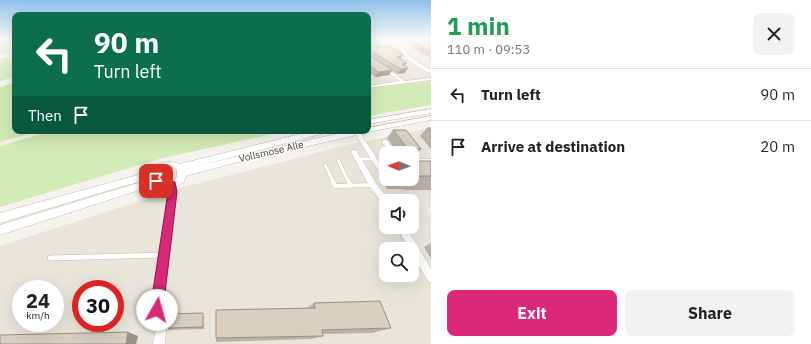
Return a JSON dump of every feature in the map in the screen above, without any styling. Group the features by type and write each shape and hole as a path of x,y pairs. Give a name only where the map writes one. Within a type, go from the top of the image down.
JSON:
{"street":[{"path":"407,55 431,72"},
{"path":"371,57 388,68 385,68"},
{"path":"371,60 404,82"},
{"path":"371,87 431,79"},
{"path":"371,121 431,111"},
{"path":"371,129 431,118"},
{"name":"Vollsmose Alle","path":"181,171 311,134"},
{"name":"Vollsmose Alle","path":"181,171 346,134"},
{"path":"361,134 379,166"},
{"path":"385,142 388,146"},
{"path":"354,152 380,194"},
{"path":"419,161 431,160"},
{"path":"167,164 176,165 181,171 177,182 172,185 162,185 156,178 159,168 167,164"},
{"path":"0,218 123,182 156,178"},
{"path":"0,230 156,178"},
{"path":"159,344 160,330 157,310 165,255 172,185"},
{"path":"405,234 431,278"}],"lane":[{"path":"358,159 374,159"},
{"path":"338,160 351,186"},
{"path":"325,165 335,186 373,185"},
{"path":"50,258 165,255"}],"shaded area":[{"path":"371,55 431,55 431,81 371,89"},
{"path":"431,128 431,208 427,209 431,214 431,344 0,344 0,246 180,188 347,145"}],"green space":[{"path":"9,55 12,55 12,78 0,81 0,58 10,57"},
{"path":"431,81 431,105 371,115 371,89"},
{"path":"12,83 12,134 29,134 0,142 0,87"},
{"path":"41,134 272,134 159,159 0,207 0,146"}],"building":[{"path":"377,55 403,55 397,57 407,63 402,64 408,68 401,69"},
{"path":"371,57 392,70 378,72 371,66"},
{"path":"393,130 406,130 419,146 406,146"},
{"path":"419,161 431,161 431,176 419,176"},
{"path":"380,301 391,328 322,330 323,336 216,338 216,310 315,308 314,303"},
{"path":"203,313 203,327 168,328 169,314"},
{"path":"128,332 126,344 0,344 0,335"}],"route":[{"path":"156,181 162,185 172,185 165,255 157,310"}]}
